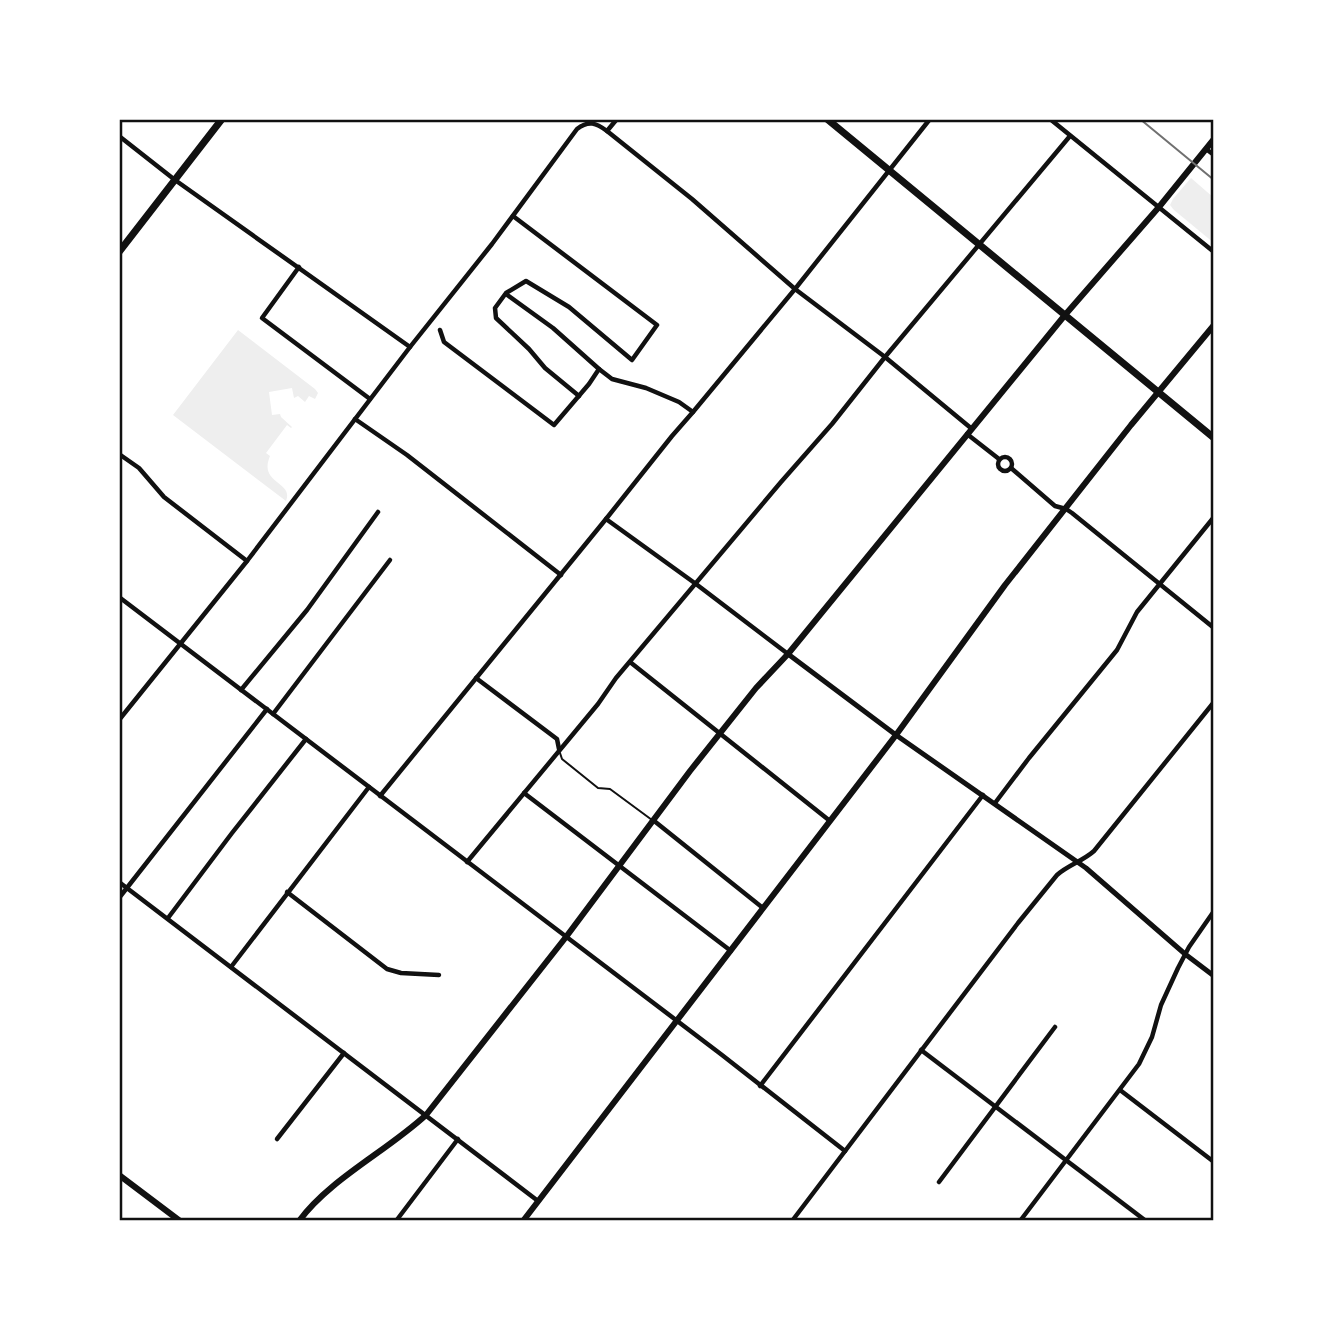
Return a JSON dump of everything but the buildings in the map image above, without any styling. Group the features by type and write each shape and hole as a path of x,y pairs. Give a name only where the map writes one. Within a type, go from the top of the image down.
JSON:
{"main road":[{"path":"119,252 222,119"},
{"path":"827,119 1214,438"},
{"path":"299,1221 335,1185 409,1131 426,1115 756,688 788,654 969,431 1214,139"},
{"path":"523,1221 896,734 1005,585 1214,325"},
{"path":"119,1175 180,1221"}],"street":[{"path":"607,131 617,119"},
{"path":"380,796 795,289 930,119"},
{"path":"1050,119 1214,252"},
{"path":"119,720 247,561 578,129 589,122 607,131 692,199 795,289 885,357 999,460"},
{"path":"119,136 175,180 410,347"},
{"path":"467,862 598,705 630,662 832,424 1070,136"},
{"path":"1206,149 1214,155"},
{"path":"513,216 657,325 632,360 569,307 526,281 506,294 495,308 496,318 545,368 579,396"},
{"path":"299,267 262,318 370,399"},
{"path":"506,294 553,328 612,379 646,388 679,402 693,412"},
{"path":"440,330 444,342 554,425 599,369"},
{"path":"355,419 407,455 561,575"},
{"path":"119,454 139,468 164,497 247,561"},
{"path":"1004,457 1010,459 1010,468 1001,470 998,466 999,460 1004,457"},
{"path":"1010,468 1055,506 1066,509 1214,628"},
{"path":"241,690 307,610 378,512"},
{"path":"995,803 1117,650 1137,612 1214,517"},
{"path":"606,519 896,734 1086,868 1214,976"},
{"path":"273,714 390,560"},
{"path":"119,597 845,1151"},
{"path":"630,662 830,821"},
{"path":"477,678 556,739 559,750"},
{"path":"792,1221 1057,875 1094,851 1214,702"},
{"path":"119,898 267,709"},
{"path":"167,919 306,739"},
{"path":"231,967 369,787"},
{"path":"524,793 730,951"},
{"path":"760,1086 984,795"},
{"path":"653,820 764,908"},
{"path":"119,882 538,1201"},
{"path":"287,892 387,969 401,973 439,975"},
{"path":"1020,1221 1139,1064 1152,1037 1161,1005 1185,954 1214,911"},
{"path":"939,1182 1055,1027"},
{"path":"921,1050 1146,1221"},
{"path":"277,1139 344,1053"},
{"path":"1120,1090 1214,1162"},
{"path":"396,1221 458,1139"}],"lane":[{"path":"559,750 562,760 598,788 610,789 653,820"}],"shaded area":[{"path":"1191,178 1214,198 1214,243 1170,205"},
{"path":"238,330 318,393 315,399 309,396 305,402 298,396 294,398 292,388 269,392 272,415 280,414 292,427 287,425 266,453 270,456 269,472 285,489 286,501 173,415"}],"railway":[{"path":"1140,119 1214,180"}]}
